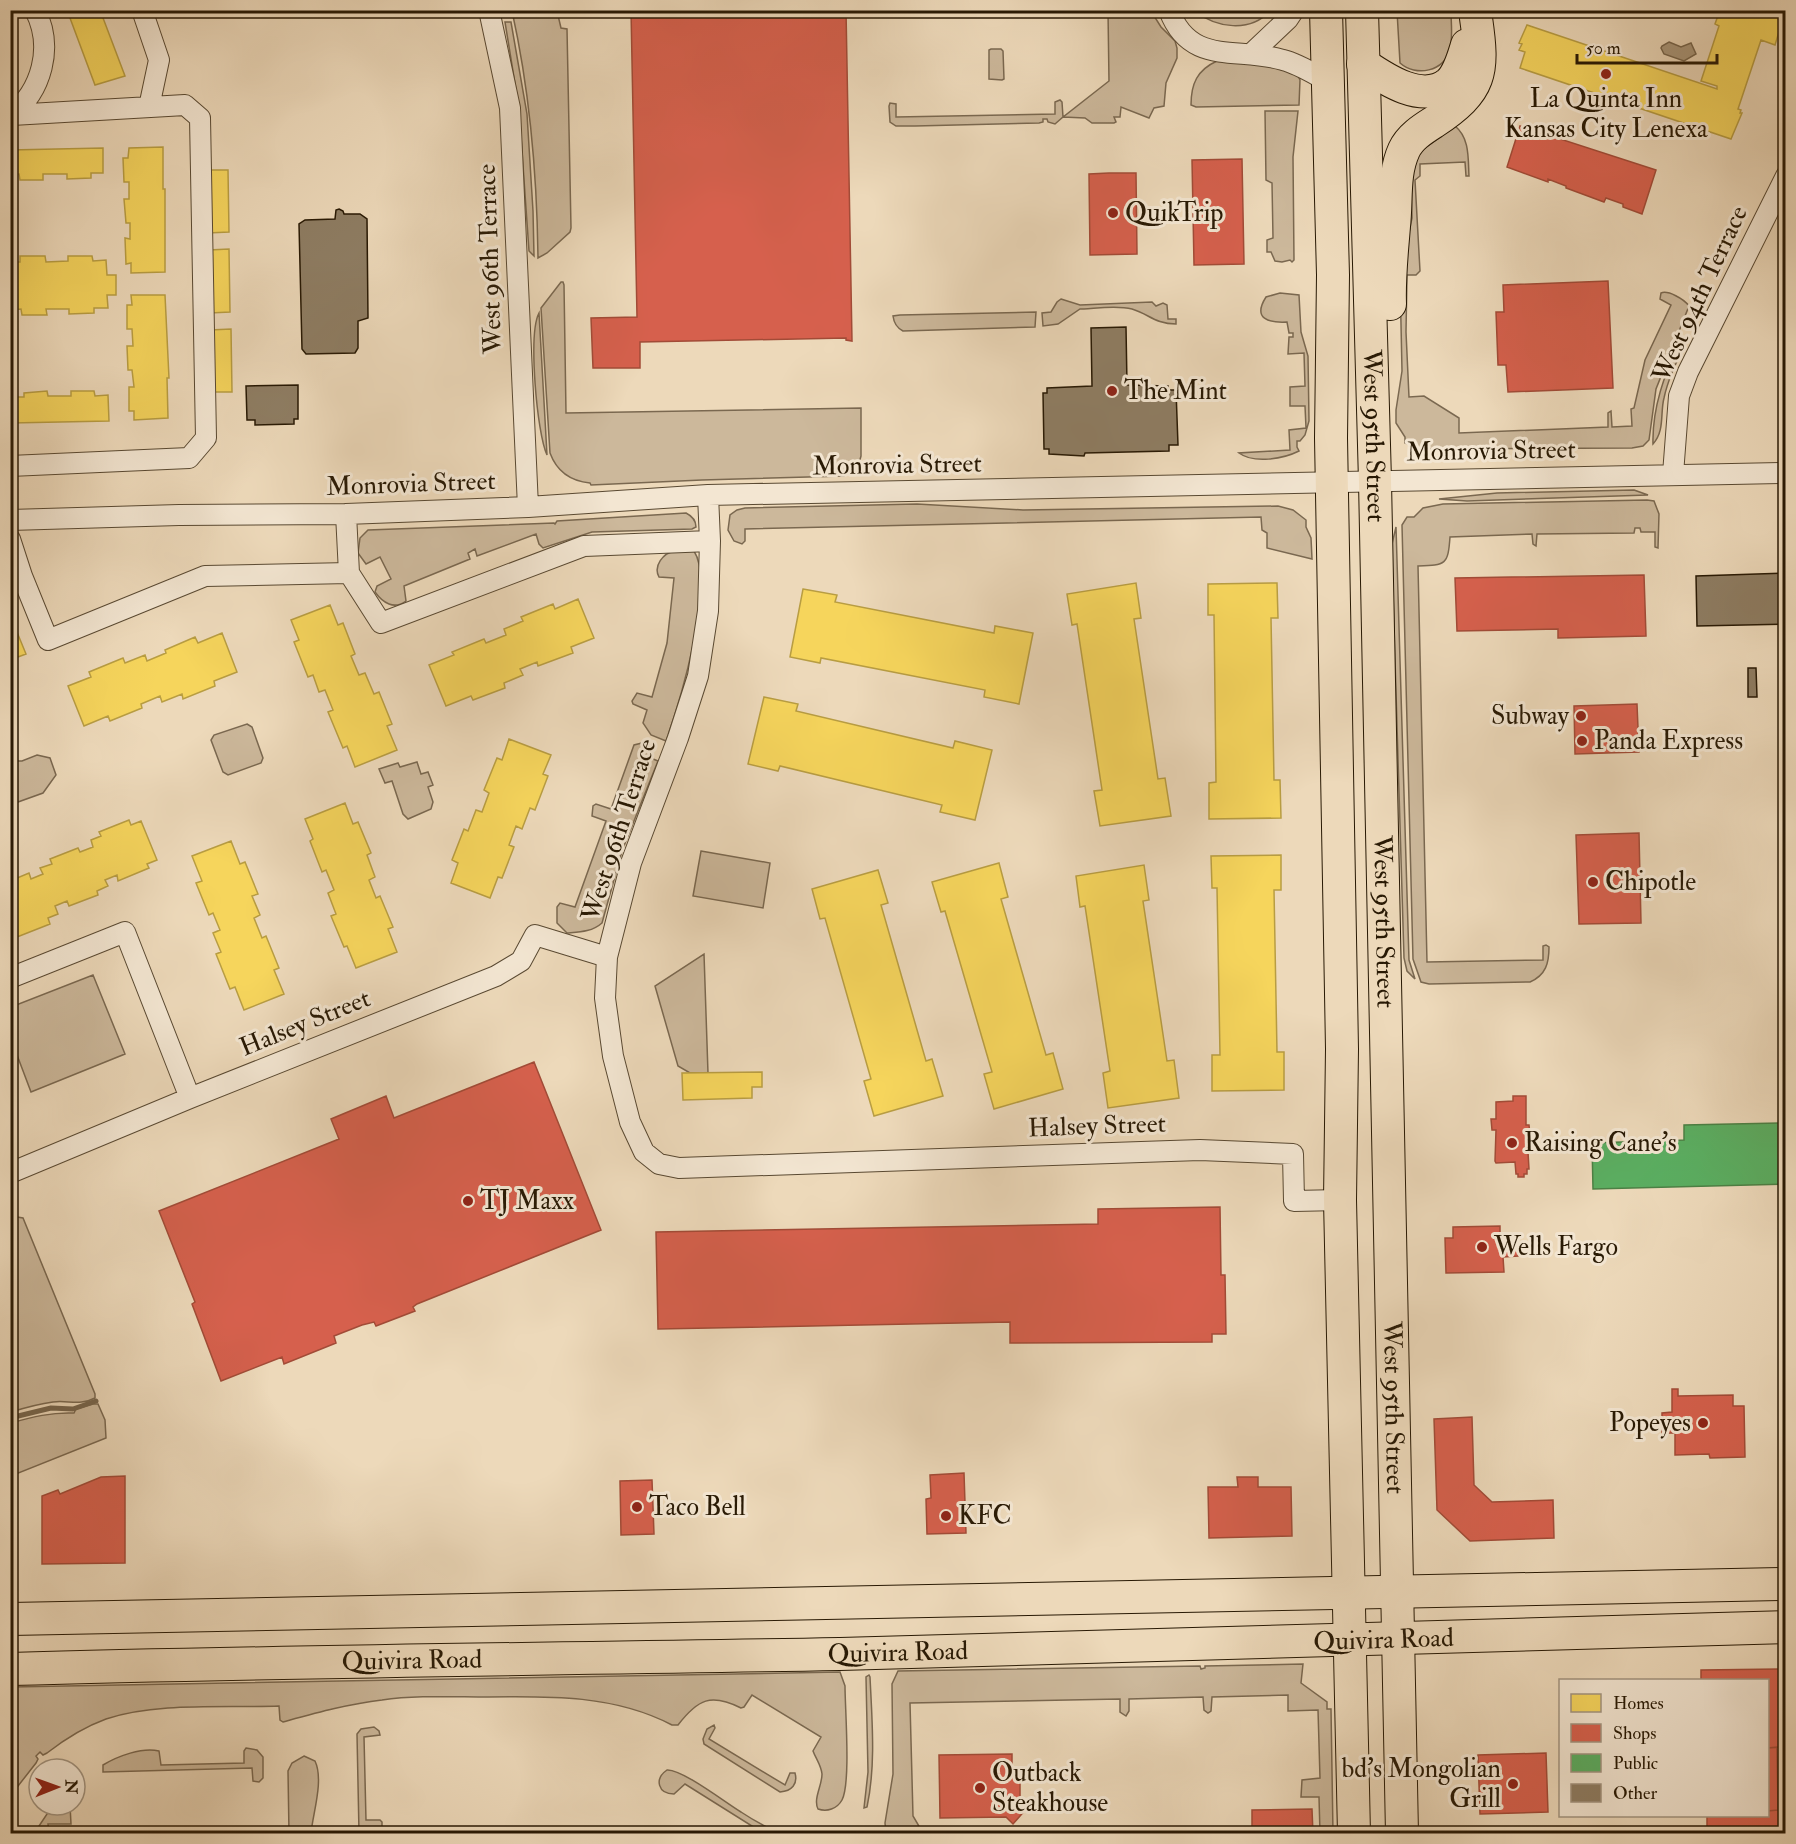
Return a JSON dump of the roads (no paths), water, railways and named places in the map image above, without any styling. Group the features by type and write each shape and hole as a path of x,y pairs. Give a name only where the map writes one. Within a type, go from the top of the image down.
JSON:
{"main road":[{"name":"West 95th Street","path":"1326,10 1334,275 1332,482 1342,1049 1340,1200 1354,1833"},
{"name":"West 95th Street","path":"1362,10 1375,481 1402,1833"},
{"path":"1363,64 1390,82 1412,89 1433,91 1449,83 1459,69 1476,14"},
{"path":"1372,390 1390,353 1389,273 1395,225 1396,177 1407,144 1422,129 1466,98 1480,70 1476,14"},
{"path":"1339,970 1348,993 1362,1005 1386,1011"},
{"path":"1342,1049 1350,1031 1361,1022 1386,1011"},
{"name":"Quivira Road","path":"10,1619 1785,1584"},
{"path":"1650,1587 1651,1631"},
{"name":"Quivira Road","path":"10,1669 243,1662 836,1654 1398,1640 1785,1627"}],"street":[{"path":"11,116 22,107 38,81 43,62 45,52 41,22 35,10"},
{"path":"142,10 159,60 148,107"},
{"name":"West 96th Terrace","path":"489,10 510,108 528,507"},
{"path":"1169,10 1172,20 1184,36 1204,49 1224,54 1252,53 1284,60 1329,82"},
{"path":"1252,53 1288,19 1294,10"},
{"path":"10,466 189,458 206,438 200,118 185,105 11,116"},
{"name":"West 94th Terrace","path":"1673,474 1679,396 1688,372 1785,176"},
{"name":"Monrovia Street","path":"10,520 179,515 346,514 528,507 708,495 1785,473"},
{"name":"West 96th Terrace","path":"708,495 710,542 708,611 698,676 632,863 608,957 605,998 613,1056 630,1122 644,1152 659,1164 678,1168 809,1164"},
{"path":"346,514 349,573 381,623 584,546 710,542"},
{"path":"10,539 16,577 48,640 205,576 349,573"},
{"path":"10,978 125,933 190,1098"},
{"name":"Halsey Street","path":"10,1173 190,1098 496,976 521,961 534,935 608,957"},
{"name":"Halsey Street","path":"809,1164 1200,1150 1293,1154 1294,1202 1340,1200"}],"waterway":[{"path":"10,1418 51,1408 73,1409 96,1401"}],"place":[{"name":"La Quinta Inn Kansas City Lenexa","path":"1606,74"},
{"name":"QuikTrip","path":"1113,213"},
{"name":"The Mint","path":"1112,391"},
{"name":"Subway","path":"1581,716"},
{"name":"Panda Express","path":"1582,741"},
{"name":"Chipotle","path":"1593,882"},
{"name":"Raising Cane's","path":"1512,1143"},
{"name":"TJ Maxx","path":"468,1201"},
{"name":"Wells Fargo","path":"1482,1247"},
{"name":"Popeyes","path":"1703,1423"},
{"name":"Taco Bell","path":"637,1507"},
{"name":"KFC","path":"946,1516"},
{"name":"bd's Mongolian Grill","path":"1513,1784"},
{"name":"Outback Steakhouse","path":"980,1788"}]}
